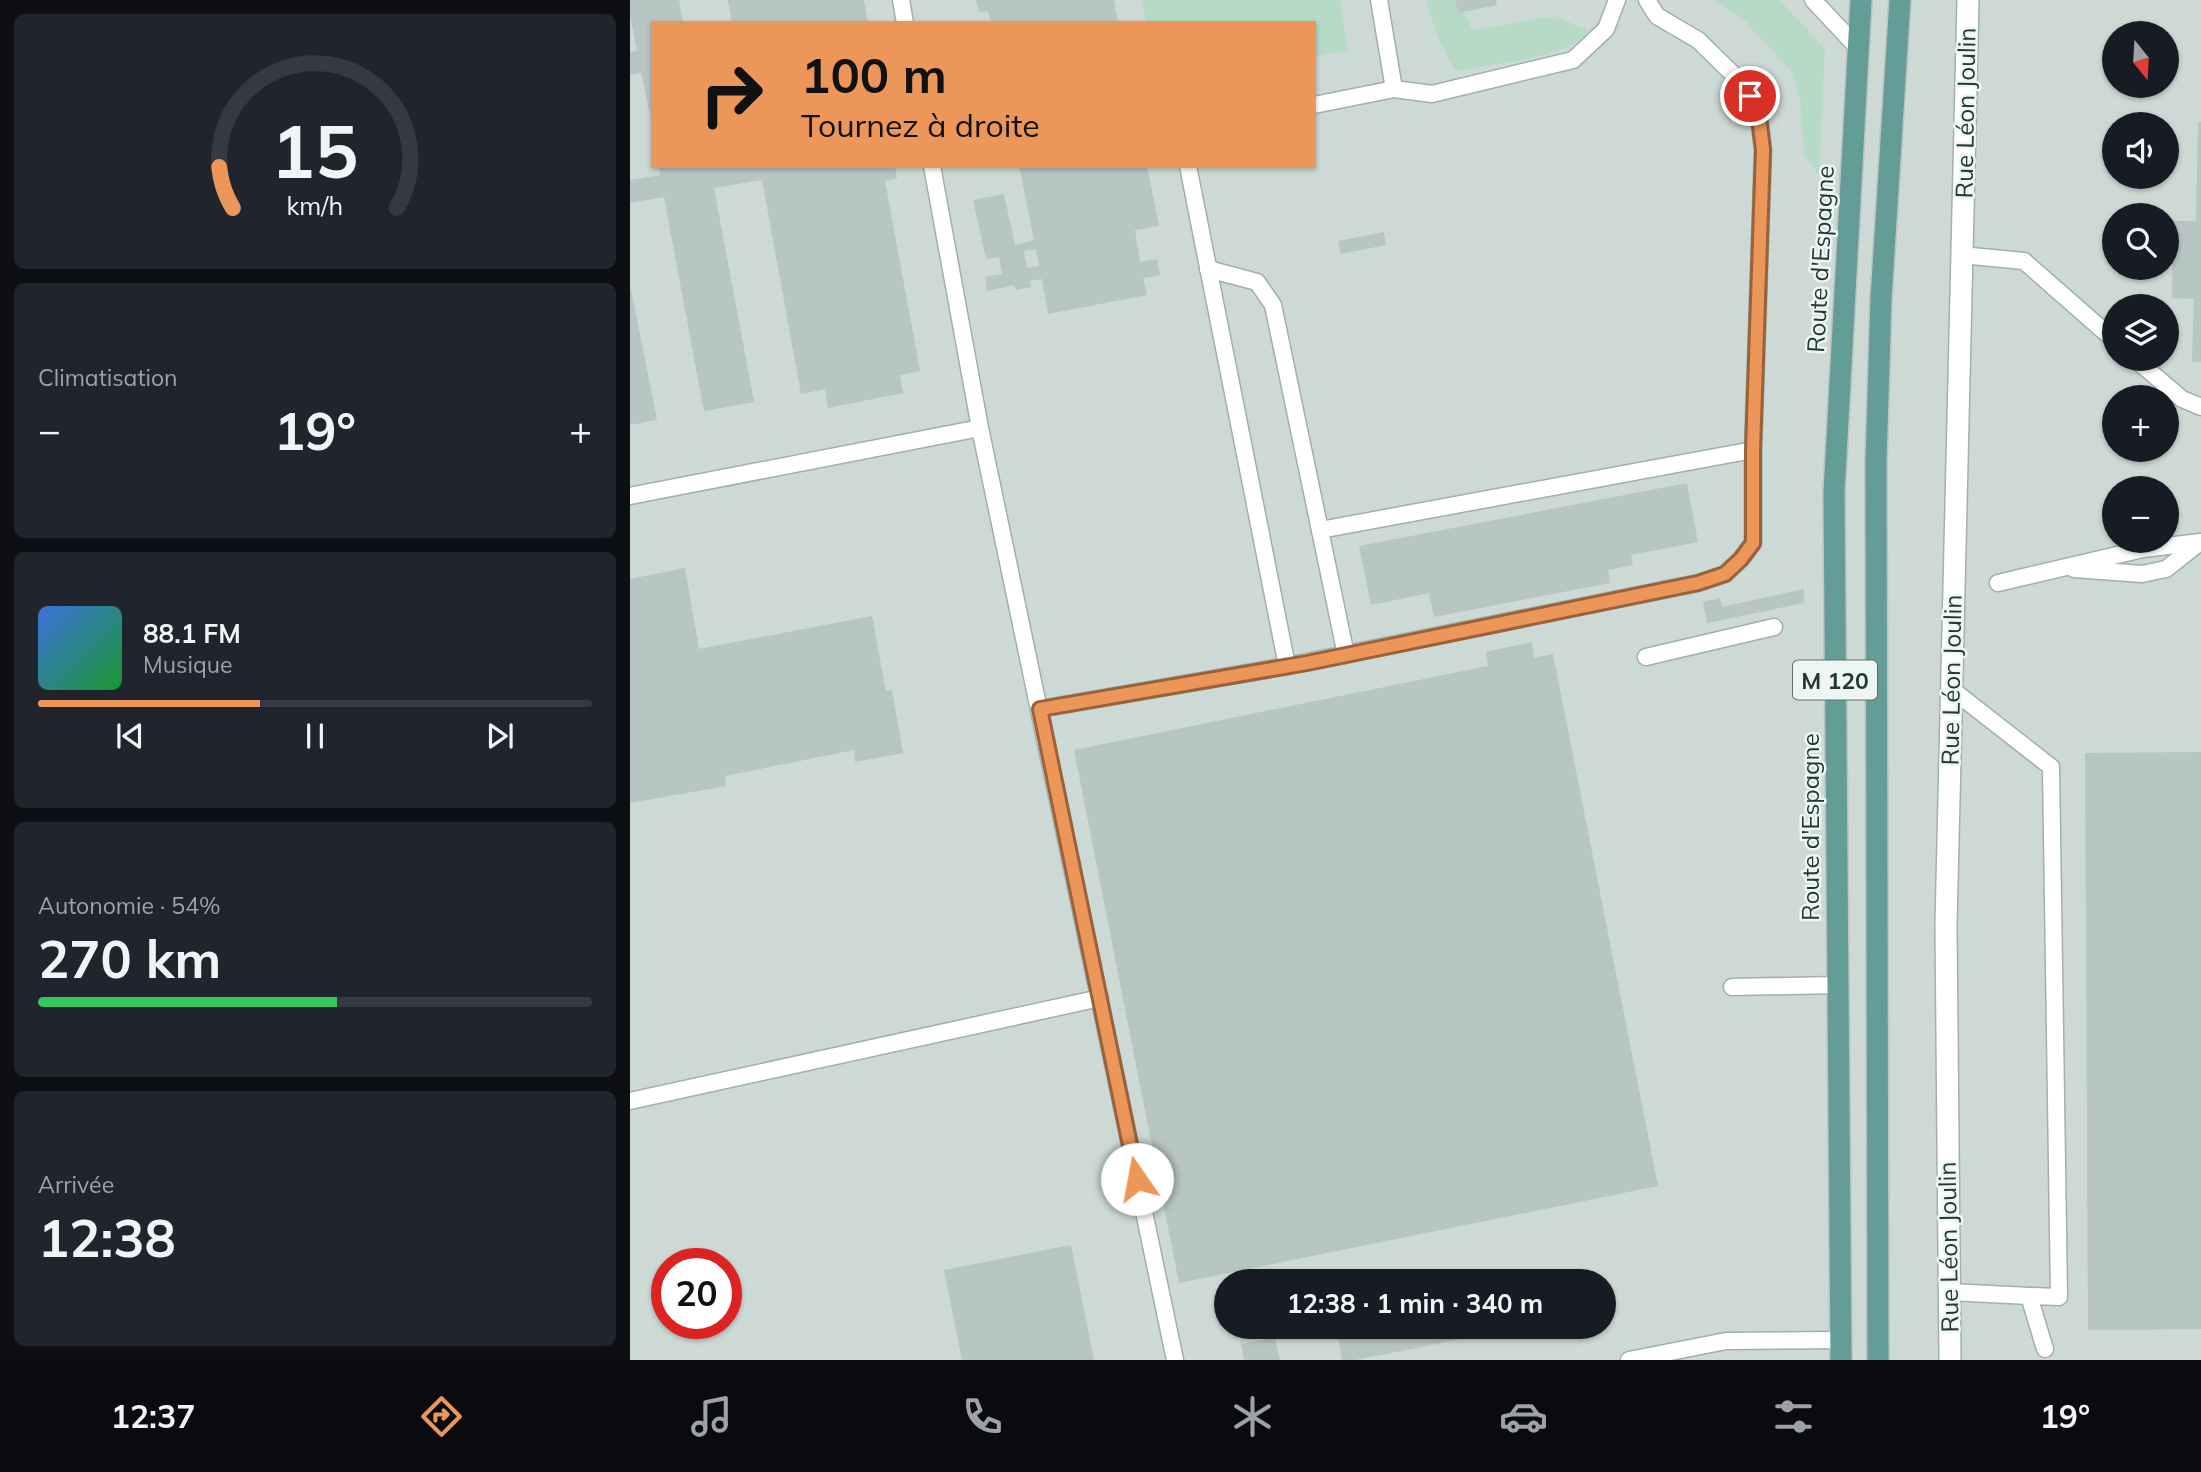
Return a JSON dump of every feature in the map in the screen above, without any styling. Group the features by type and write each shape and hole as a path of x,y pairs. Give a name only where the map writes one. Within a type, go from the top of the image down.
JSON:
{"main road":[{"name":"Route d'Espagne","path":"1841,1350 1834,493 1861,0"},
{"name":"M 120","path":"1878,1360 1876,461 1881,299 1900,0"}],"street":[{"name":"Rue Léon Joulin","path":"1950,1360 1946,979 1950,688 1968,0"}],"lane":[{"path":"901,0 905,21"},
{"path":"1379,0 1394,89"},
{"path":"1316,105 1394,89 1432,94 1573,60 1606,29 1616,0"},
{"path":"1040,709 1346,655 1698,583 1725,574 1741,559 1753,543 1753,450 1763,150 1758,109 1742,83 1698,40 1657,16 1647,0"},
{"path":"1813,0 1858,48"},
{"path":"932,168 980,428 1175,1360"},
{"path":"1188,168 1287,666"},
{"path":"1961,255 2024,261 2102,329"},
{"path":"1208,269 1257,282 1273,305 1346,655"},
{"path":"2149,371 2182,399 2201,407"},
{"path":"630,496 980,428"},
{"path":"1320,530 1753,450"},
{"path":"2058,568 2142,574 2166,569 2201,542"},
{"path":"1998,583 2143,549 2201,542"},
{"path":"1646,657 1774,627"},
{"path":"1950,688 2051,767 2059,1297 1951,1292"},
{"path":"1732,987 1838,985"},
{"path":"630,1101 1100,998"},
{"path":"2029,1296 2045,1349"},
{"path":"1629,1360 1727,1341 1841,1350"}],"shaded area":[{"path":"630,0 2201,0 2201,1360 630,1360"}],"green space":[{"path":"1142,0 1340,0 1348,51 1316,56 1316,21 1147,21"},
{"path":"1426,0 1454,0 1458,12 1464,12 1472,30 1554,16 1588,30 1581,39 1549,53 1455,71 1437,36"},
{"path":"1712,0 1780,0 1825,49 1819,175 1804,155 1800,100 1792,72 1741,17"}],"building":[{"path":"630,0 679,0 683,21 651,21 651,118 641,73 630,75 630,52 637,51"},
{"path":"728,0 864,0 868,21 732,21"},
{"path":"976,0 1114,0 1118,21 990,21 988,11 979,12"},
{"path":"1455,0 1496,0 1497,5 1458,13"},
{"path":"2198,122 2201,122 2201,362 2192,361 2194,299 2179,298 2179,294 2172,294 2172,280 2179,280 2179,221 2196,221"},
{"path":"659,168 895,168 897,178 885,181 920,371 900,375 903,393 828,408 825,389 801,394 762,180 714,188 754,402 704,411 664,197 630,203 630,180 660,175"},
{"path":"1019,168 1147,168 1159,226 1135,230 1140,262 1157,259 1160,275 1143,278 1147,295 1048,314 1042,279 1030,281 1031,287 1016,290 1014,285 987,291 985,277 1002,274 999,257 986,259 973,200 1004,194 1015,245 1034,240","holes":["1036,249 1039,266 1027,268 1024,251"]},
{"path":"1384,232 1386,245 1341,254 1338,241"},
{"path":"630,284 657,420 630,425"},
{"path":"1687,483 1698,542 1631,555 1633,565 1608,570 1610,583 1434,617 1429,593 1371,605 1359,546"},
{"path":"685,568 699,649 872,616 886,691 892,690 903,753 855,762 854,750 725,776 726,786 630,803 630,579"},
{"path":"1804,589 1804,603 1707,623 1703,602 1720,598 1722,607"},
{"path":"1532,642 1534,658 1553,654 1658,1186 1248,1269 1214,1269 1214,1276 1179,1283 1074,750 1488,666 1486,652"},
{"path":"2201,752 2201,1329 2088,1330 2085,753"},
{"path":"1071,1245 1094,1360 962,1360 944,1270"},
{"path":"1275,1339 1280,1360 1244,1360 1241,1344"},
{"path":"1338,1339 1462,1339 1355,1360 1342,1360"}],"route":[{"path":"1137,1179 1040,709 1346,655 1698,583 1725,574 1753,543 1753,450 1763,150 1758,109 1750,96"}]}
